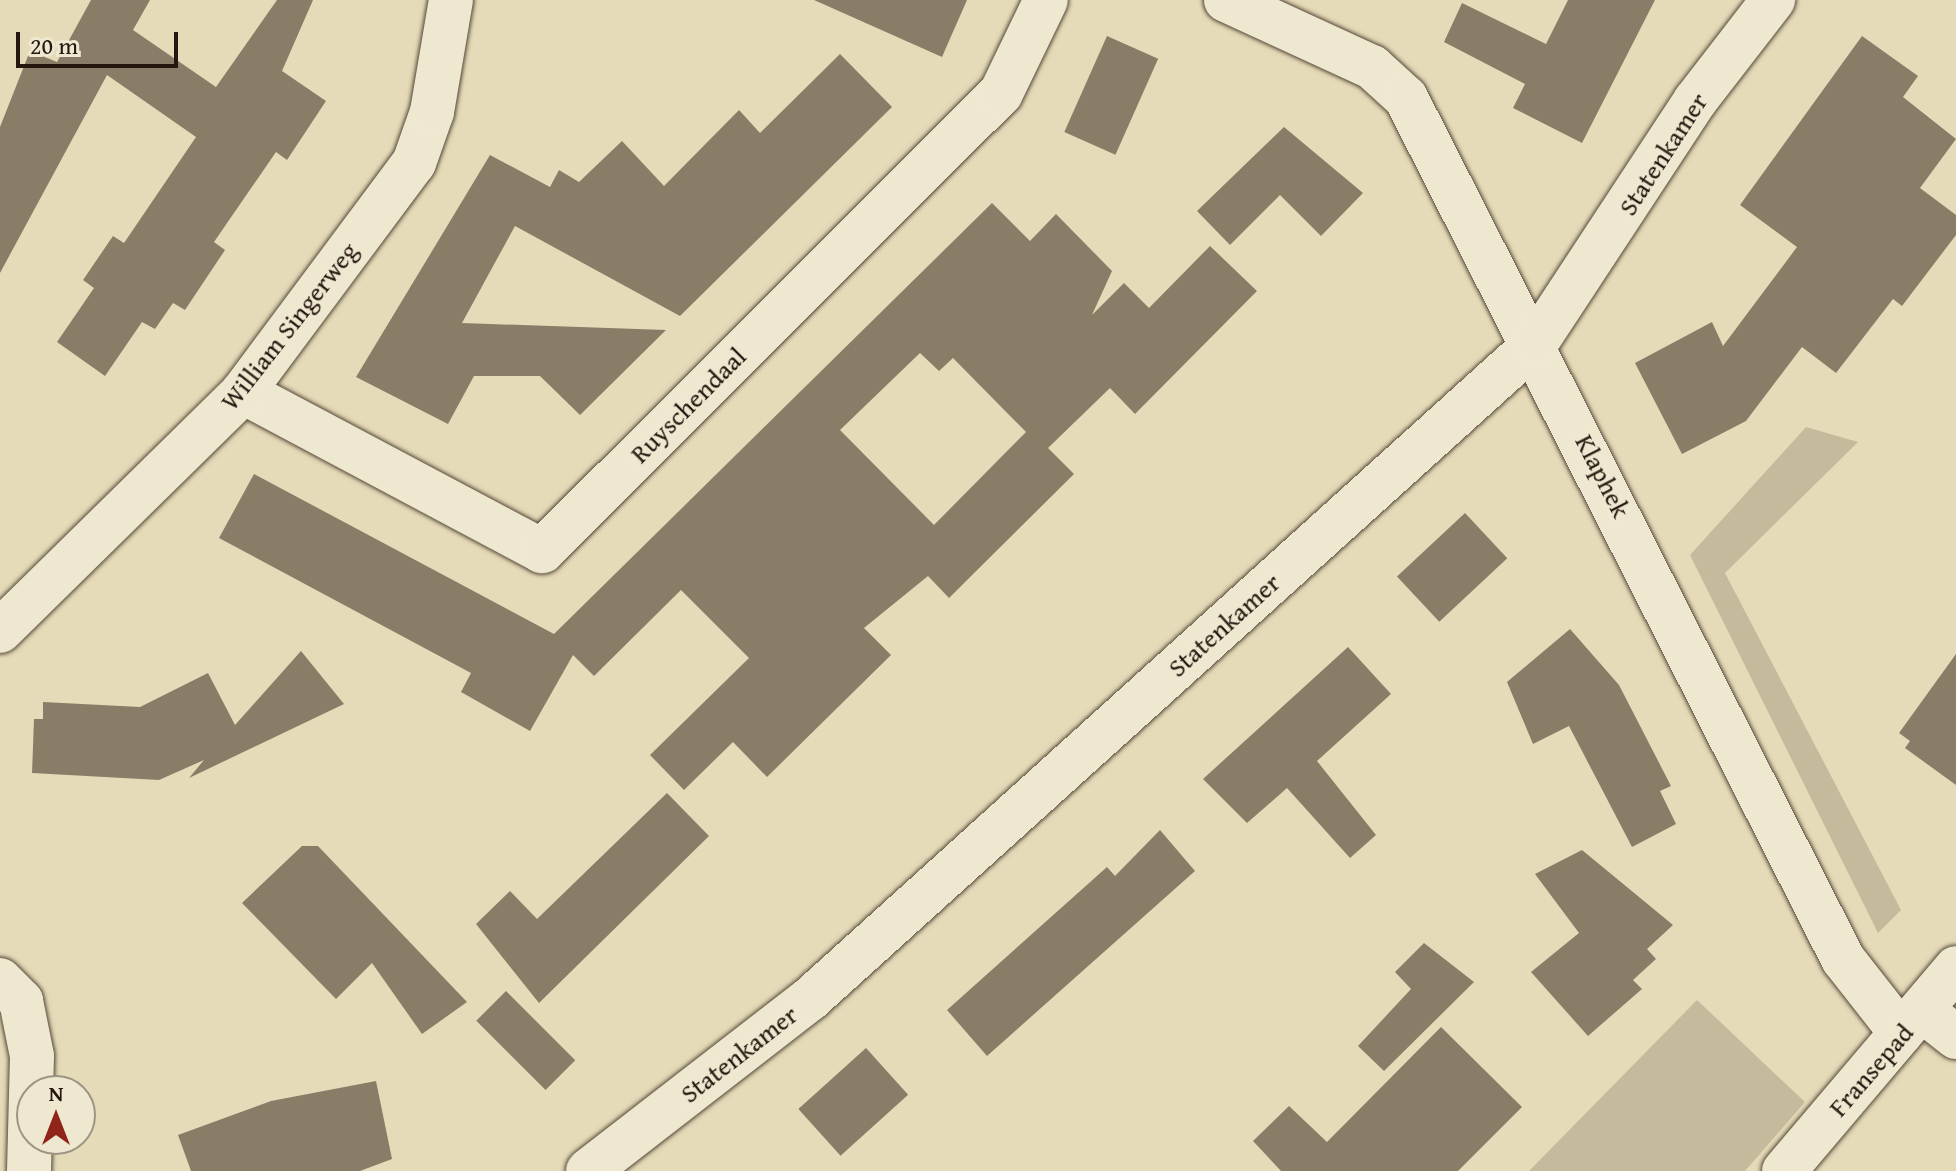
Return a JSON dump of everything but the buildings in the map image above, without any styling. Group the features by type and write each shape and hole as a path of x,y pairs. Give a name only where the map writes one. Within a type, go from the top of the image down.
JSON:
{"street":[{"name":"William Singerweg","path":"0,631 243,392 414,163 432,112 451,0"},
{"name":"Ruyschendaal","path":"243,392 542,551 1001,93 1046,0"},
{"name":"Klaphek","path":"1226,0 1372,67 1406,98 1536,343 1843,959 1927,1027"},
{"name":"Statenkamer","path":"588,1171 810,999 1536,343 1695,101 1773,0"},
{"name":"Fransepad","path":"1784,1171 1927,1027 1956,968"},
{"path":"0,980 21,1001 32,1056 29,1171"}],"shaded area":[{"path":"1806,427 1858,442 1725,573 1901,910 1878,933 1690,555"},
{"path":"1697,1000 1805,1102 1745,1171 1529,1171"}]}
